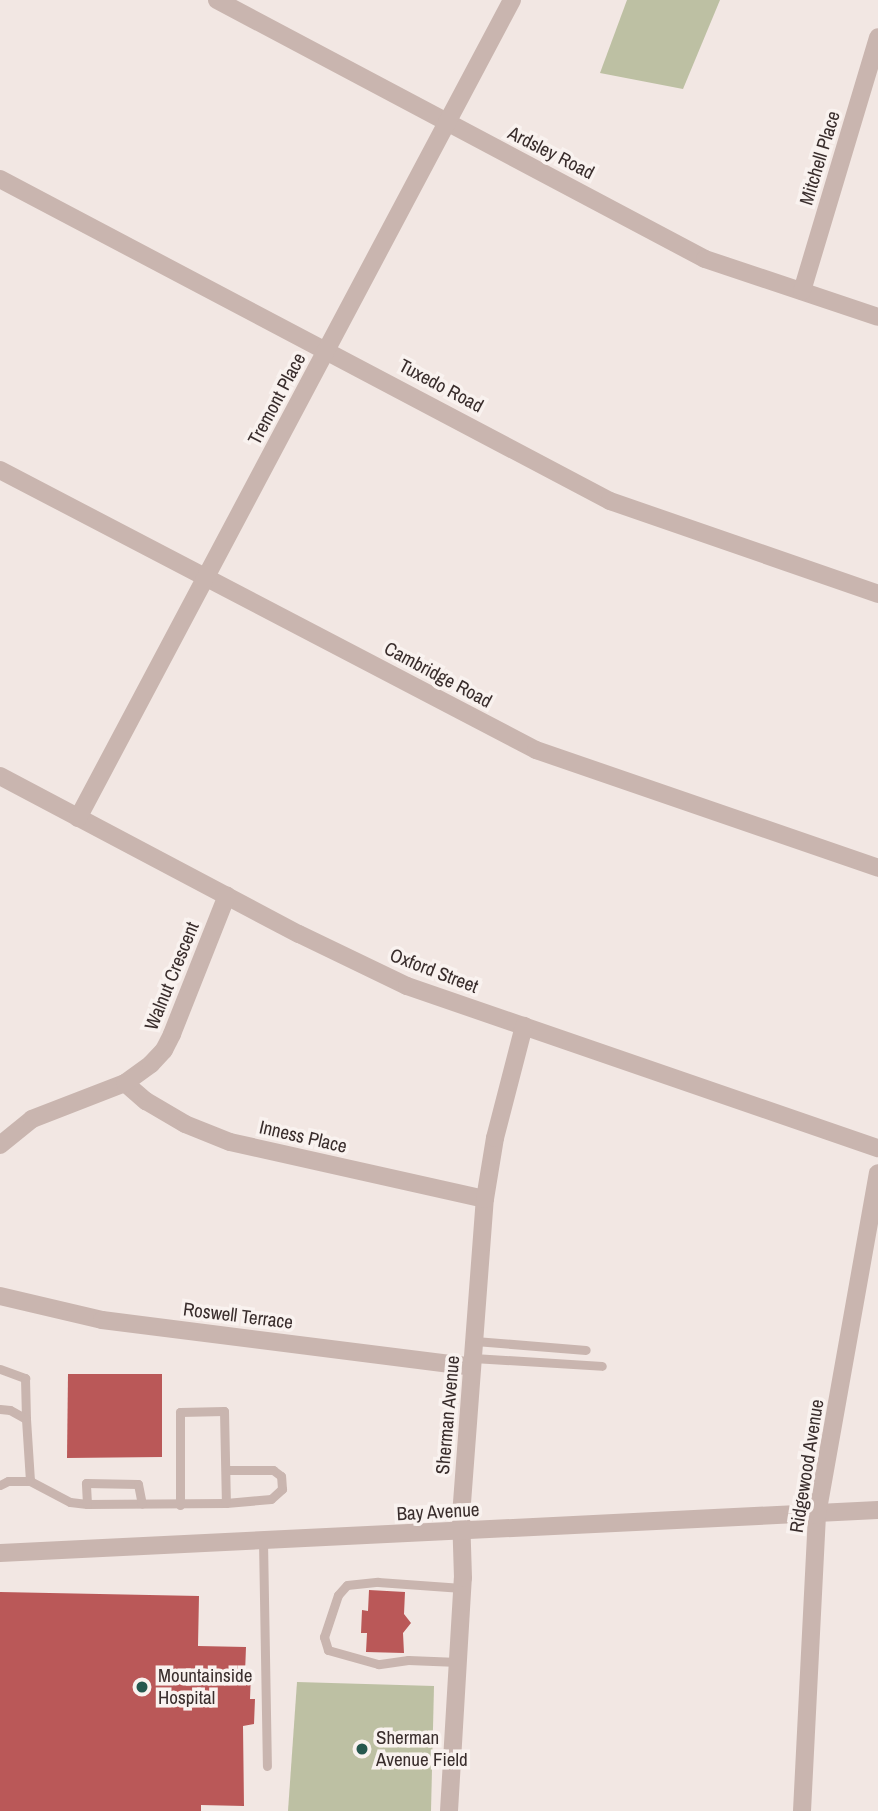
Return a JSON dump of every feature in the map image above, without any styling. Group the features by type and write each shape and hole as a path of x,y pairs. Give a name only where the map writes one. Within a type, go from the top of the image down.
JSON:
{"street":[{"name":"Ardsley Road","path":"217,0 705,258 878,317"},
{"name":"Tremont Place","path":"78,818 512,0"},
{"name":"Mitchell Place","path":"802,291 878,37"},
{"name":"Tuxedo Road","path":"0,179 327,349 610,501 878,594"},
{"name":"Cambridge Road","path":"0,470 536,750 878,868"},
{"name":"Oxford Street","path":"0,776 407,986 878,1148"},
{"name":"Walnut Crescent","path":"0,1145 32,1119 125,1083 164,1051 227,895"},
{"name":"Sherman Avenue","path":"449,1811 462,1588 462,1532 485,1199 495,1138 524,1026"},
{"name":"Inness Place","path":"125,1083 146,1101 186,1124 230,1142 485,1199"},
{"name":"Ridgewood Avenue","path":"802,1811 817,1514 878,1173"},
{"name":"Roswell Terrace","path":"0,1296 102,1320 473,1355"},
{"name":"Bay Avenue","path":"0,1553 878,1510"}],"lane":[{"path":"473,1355 586,1350"},
{"path":"473,1355 602,1366"},
{"path":"0,1368 25,1378 30,1481"},
{"path":"0,1409 10,1410 26,1419"},
{"path":"180,1505 180,1412 224,1411 226,1503"},
{"path":"0,1485 8,1481 30,1481 70,1502 87,1504 226,1503 271,1499 282,1489 281,1476 273,1470 226,1470"},
{"path":"87,1504 86,1483 138,1484 142,1504"},
{"path":"263,1541 267,1766"},
{"path":"458,1662 408,1660 378,1664 328,1650 324,1637 338,1595 347,1585 378,1582 462,1588"}],"green space":[{"path":"627,0 720,0 683,89 600,73"},
{"name":"Sherman Avenue Field","path":"297,1682 434,1686 431,1811 288,1811"}],"building":[{"path":"68,1374 162,1374 162,1457 67,1458"},
{"path":"369,1590 405,1592 404,1614 411,1623 403,1633 404,1653 366,1652 367,1633 361,1633 362,1610 368,1611"},
{"name":"Mountainside Hospital","path":"0,1592 199,1596 198,1646 246,1647 245,1673 251,1673 250,1699 255,1699 254,1724 243,1726 244,1806 201,1805 201,1811 0,1811"}],"place":[{"name":"Mountainside Hospital","path":"142,1687"},
{"name":"Sherman Avenue Field","path":"362,1749"}]}
